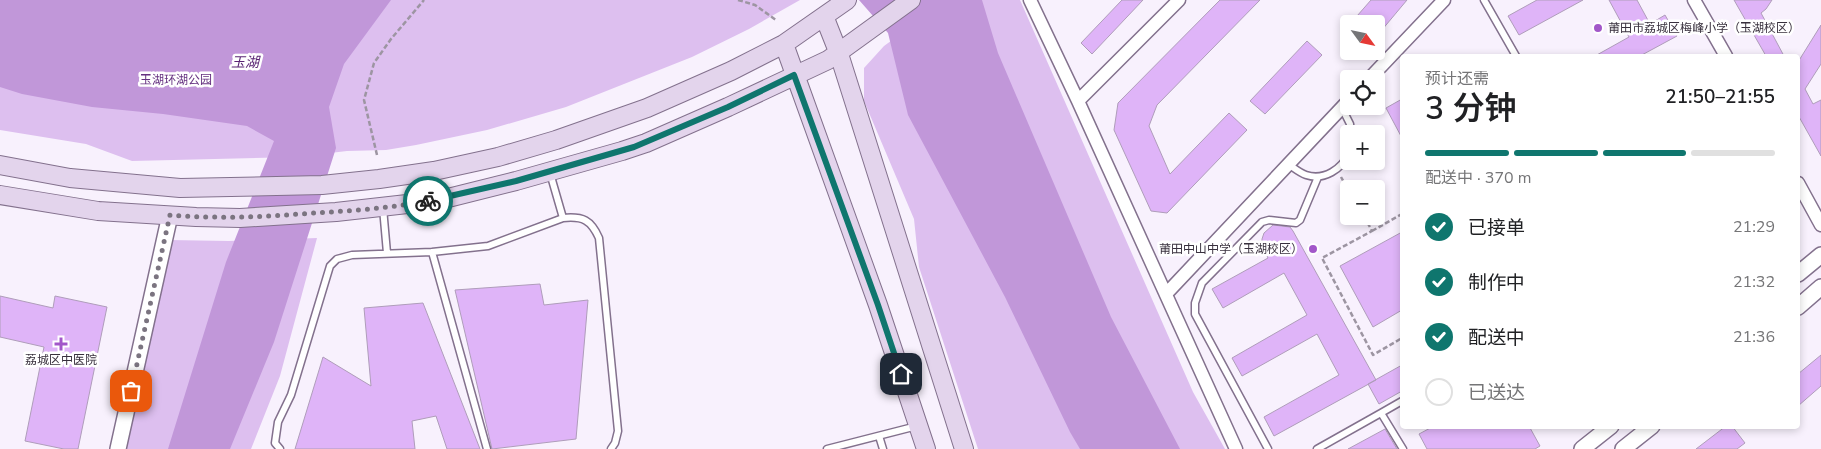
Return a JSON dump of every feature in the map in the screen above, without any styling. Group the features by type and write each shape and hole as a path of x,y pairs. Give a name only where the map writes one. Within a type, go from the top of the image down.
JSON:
{"main road":[{"path":"0,165 70,178 180,188 322,185 360,182 434,171 556,140 616,120 677,96 784,44 847,0"},
{"path":"0,195 98,211 240,218 383,207 448,198 646,143 762,92 838,54 911,0"},
{"path":"824,16 838,54 964,449"},
{"path":"784,44 878,305 926,449"}],"street":[{"path":"1030,0 1078,101 1236,449"},
{"path":"1078,101 1179,0"},
{"path":"1378,70 1444,0"},
{"path":"1694,0 1725,54"},
{"path":"1166,294 1340,109"},
{"path":"1800,187 1821,225"},
{"path":"118,449 170,215"},
{"path":"1800,272 1821,254"},
{"path":"1800,305 1821,287"},
{"path":"1582,449 1607,429"},
{"path":"1623,449 1648,429"}],"lane":[{"path":"1484,0 1515,54"},
{"path":"1288,164 1305,175 1318,177 1340,166"},
{"path":"549,171 563,218"},
{"path":"1268,449 1195,314 1196,304 1202,283 1262,222 1269,220 1296,223 1300,220 1318,177"},
{"path":"383,207 387,253"},
{"path":"280,449 275,443 278,422 291,396 330,266 337,259 352,255 432,252 488,246 563,218 576,216 594,227 599,238 618,431 615,443 611,449"},
{"path":"432,252 487,449"},
{"path":"1318,449 1400,402"},
{"path":"1381,413 1403,449"},
{"path":"827,449 918,426"},
{"path":"879,436 883,449"}],"path":[{"path":"377,155 364,100 374,64 391,39 424,0"},
{"path":"738,0 755,5 776,20"},
{"path":"1336,169 1342,180"},
{"path":"1400,215 1322,258 1373,355 1400,339"},
{"path":"1369,225 1372,231"}],"green space":[{"name":"玉湖环湖公园","path":"0,0 800,0 749,29 692,57 566,107 487,130 386,150 347,151 296,157 132,161 86,144 0,130"},
{"path":"947,0 1020,0 1193,392 1225,449 978,449 919,267 914,219 864,101 864,68 884,46"},
{"path":"317,238 280,376 251,449 123,449 169,240 229,241"}],"water":[{"name":"玉湖","path":"0,0 391,0 344,64 329,107 336,148 274,342 230,449 168,449 226,262 274,141 247,126 163,114 92,107 22,94 0,87"},
{"path":"859,0 982,0 998,53 1111,317 1180,449 1080,449 1005,297 908,115 888,33"}],"building":[{"path":"1122,0 1143,0 1092,54 1081,43"},
{"path":"1220,0 1260,0 1157,105 1149,126 1170,174 1229,113 1247,130 1167,213 1151,211 1114,130 1118,103"},
{"path":"1371,0 1407,0 1385,26 1385,15 1358,15"},
{"path":"1537,0 1583,0 1519,35 1508,16"},
{"path":"1609,0 1637,0 1650,24 1665,15 1677,36 1644,54 1599,54 1629,37"},
{"path":"1734,0 1772,0 1761,13 1783,54 1765,54"},
{"path":"1821,25 1821,64 1805,89 1813,104 1821,100 1821,156 1800,119 1800,59"},
{"path":"1307,41 1322,55 1265,114 1250,101"},
{"path":"1400,100 1400,134 1386,108"},
{"path":"1273,225 1290,227 1293,231 1376,380 1274,436 1264,417 1339,375 1317,334 1242,376 1232,358 1307,315 1284,273 1223,308 1212,289 1268,258 1262,246 1262,239 1264,233"},
{"path":"1400,233 1400,311 1373,327 1340,266"},
{"path":"540,284 544,305 588,300 576,439 492,449 455,290"},
{"path":"0,296 53,308 55,296 107,307 78,449 64,449 25,441 44,347 0,337"},
{"path":"423,303 480,449 447,449 436,416 412,421 415,449 295,449 323,357 371,386 364,308"},
{"path":"1821,355 1821,386 1800,404 1800,372"},
{"path":"1400,366 1400,392 1379,404 1368,384"},
{"path":"1385,429 1397,449 1348,449"},
{"path":"1428,429 1531,429 1540,446 1535,449 1427,449 1419,434"},
{"path":"1722,429 1734,429 1745,443 1737,449 1696,449"}],"way so far":[{"path":"131,391 170,215 240,218 336,212 428,201"}],"place":[{"name":"莆田市荔城区梅峰小学（玉湖校区）","path":"1598,28"},
{"name":"莆田中山中学（玉湖校区）","path":"1313,249"},
{"name":"荔城区中医院","path":"61,344"}],"route":[{"path":"428,201 448,198 516,181 634,147 762,92 794,75 878,305 901,374"}]}
